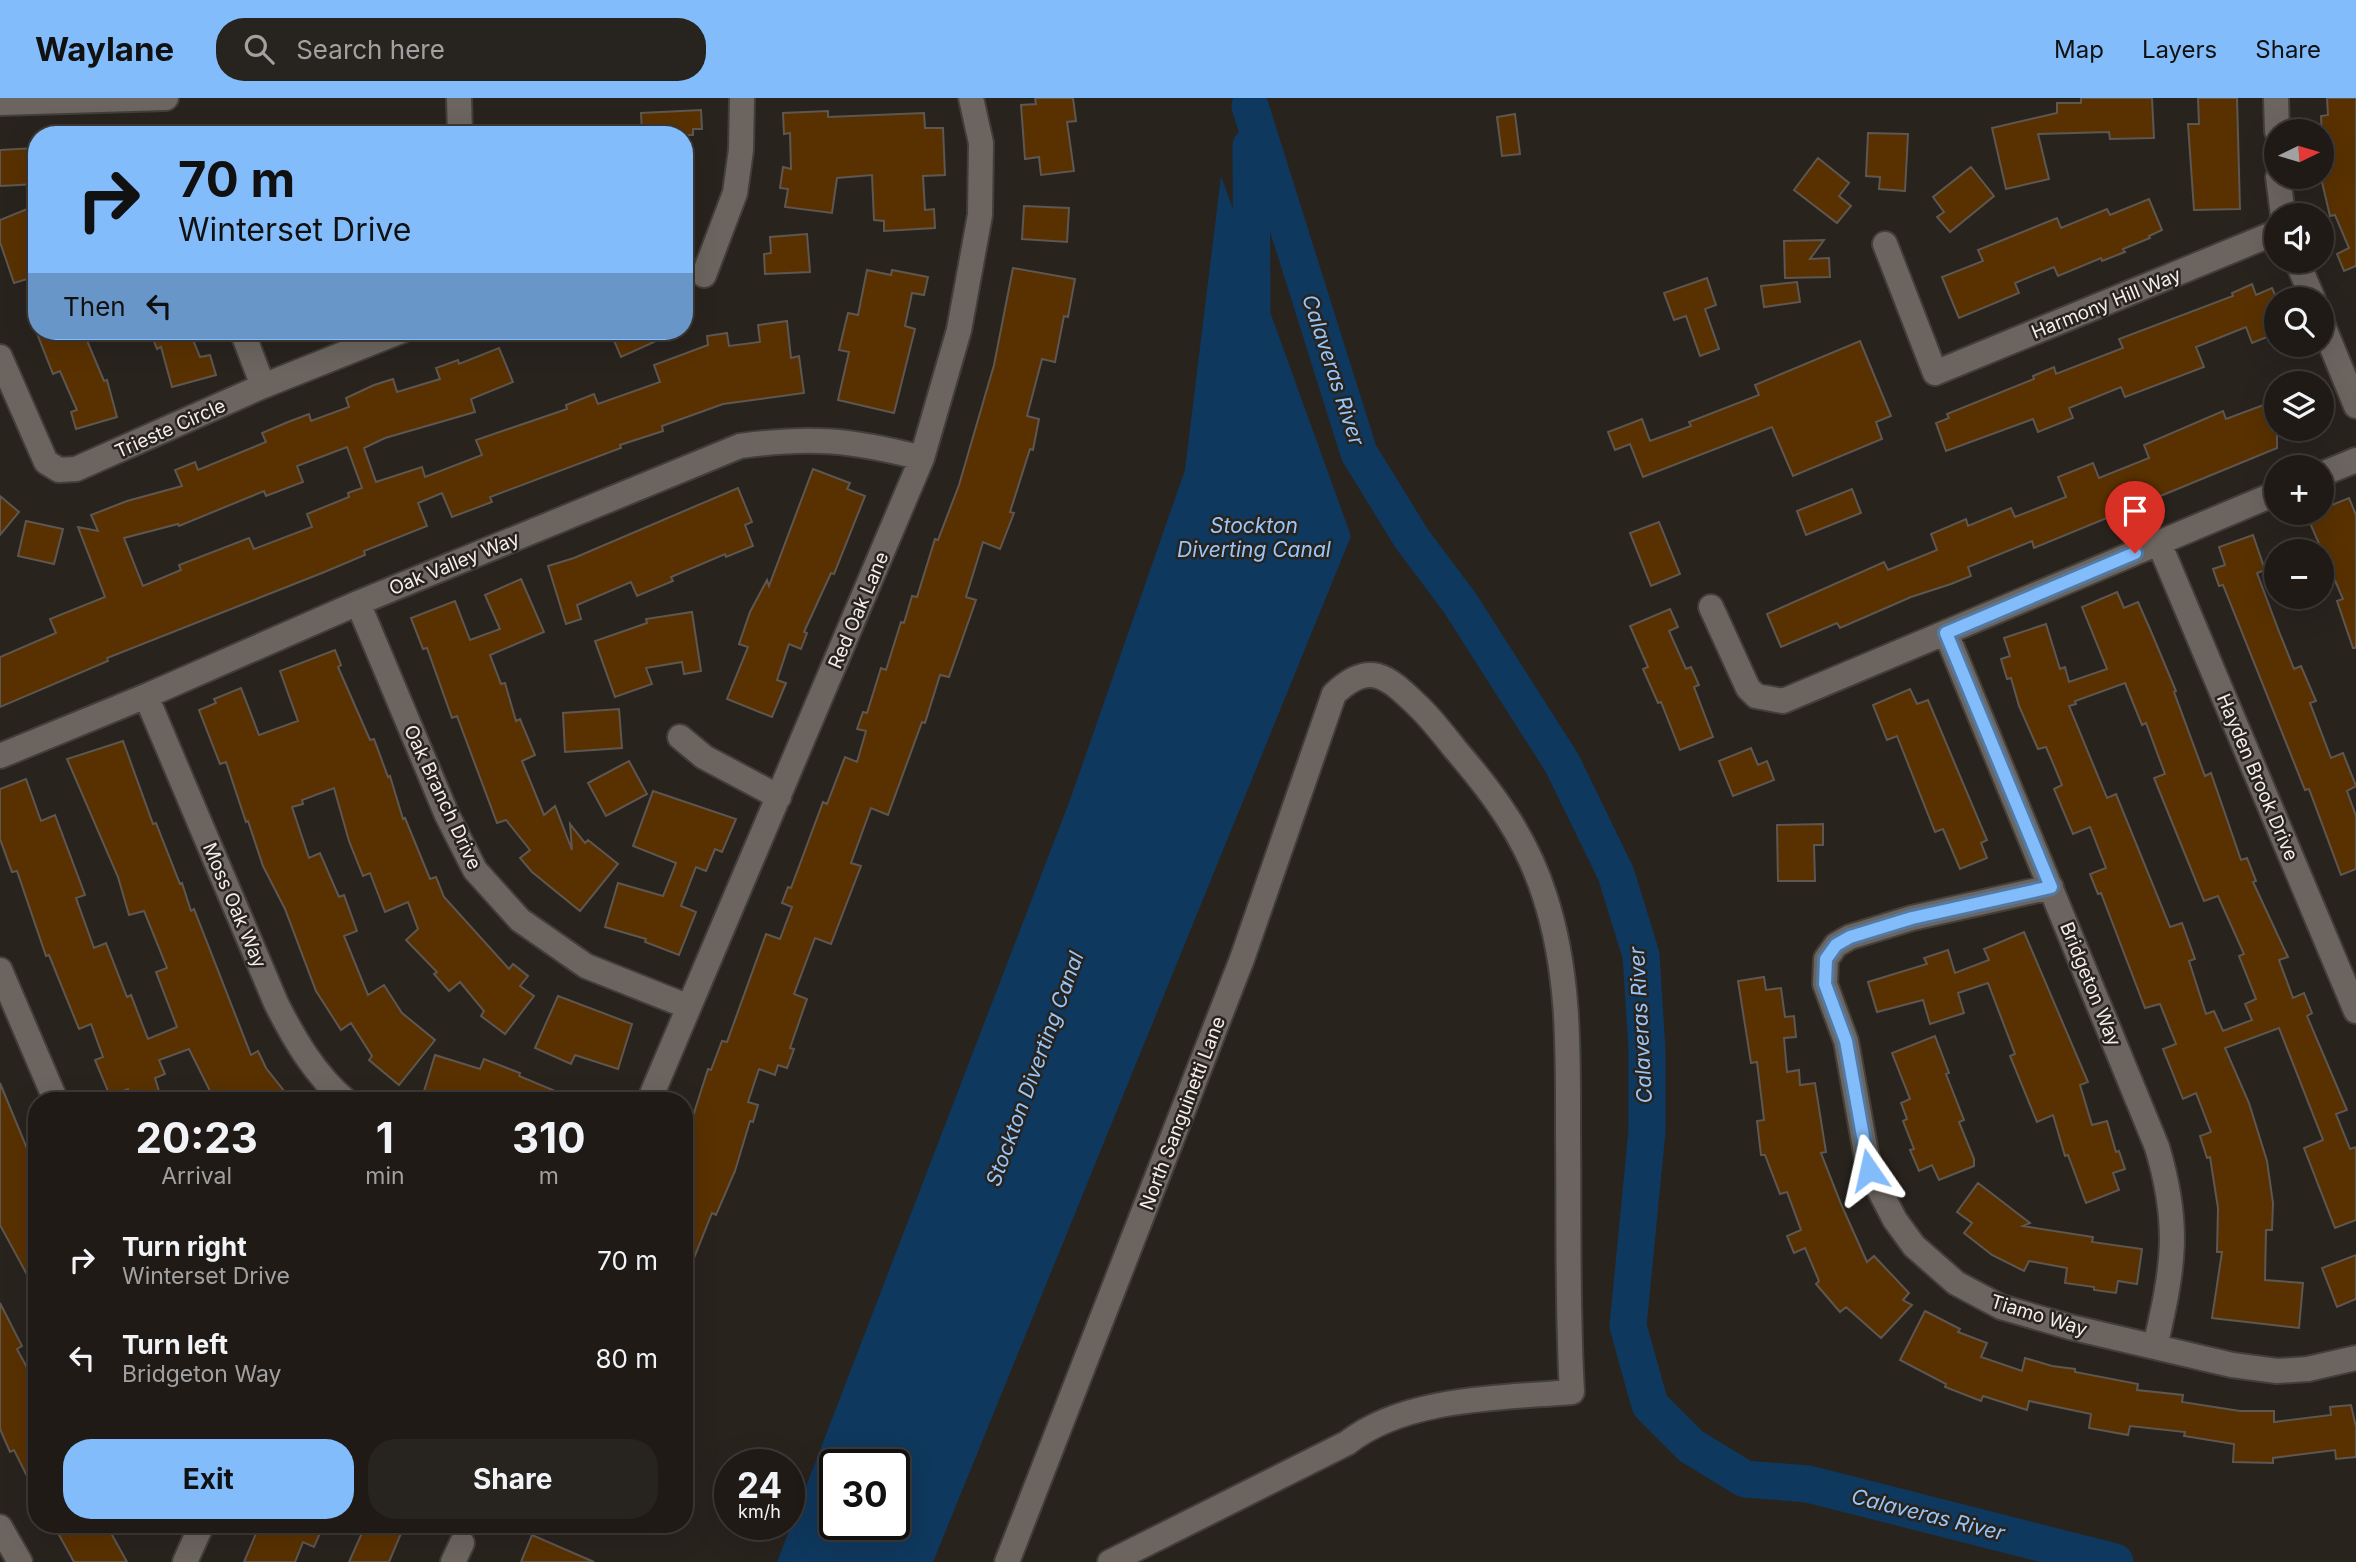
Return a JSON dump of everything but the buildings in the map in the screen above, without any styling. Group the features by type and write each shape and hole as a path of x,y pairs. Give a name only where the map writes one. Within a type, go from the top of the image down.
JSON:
{"street":[{"path":"0,103 166,98"},
{"path":"458,98 460,126"},
{"path":"704,275 735,193 741,150 742,98"},
{"name":"Red Oak Lane","path":"653,1092 922,458 959,330 980,215 981,144 971,98"},
{"path":"2276,98 2277,119"},
{"name":"Harmony Hill Way","path":"1885,244 1935,373 2264,237"},
{"path":"245,340 263,386"},
{"name":"Trieste Circle","path":"0,357 46,462 59,470 76,469 263,386 378,340"},
{"path":"2334,353 2356,407"},
{"name":"Oak Valley Way","path":"0,756 146,696 358,603 740,446 788,439 834,440 922,458"},
{"path":"2334,469 2356,460"},
{"path":"1711,607 1748,688 1756,696 1783,701 1796,698 2264,499"},
{"name":"Hayden Brook Drive","path":"2159,543 2356,1011"},
{"name":"Oak Branch Drive","path":"358,603 447,815 475,870 520,920 586,966 690,1007"},
{"name":"Bridgeton Way","path":"1946,633 2157,1147 2169,1188 2174,1238 2169,1285 2155,1348"},
{"name":"North Sanguinetti Lane","path":"1007,1562 1242,960 1334,694 1345,683 1363,673 1377,675 1397,686 1423,710 1491,791 1515,827 1545,895 1555,932 1568,1024 1569,1336 1572,1392 1478,1400 1407,1413 1379,1422 1347,1443 1110,1562"},
{"name":"Moss Oak Way","path":"146,696 281,1012 315,1068 338,1092"},
{"path":"680,737 704,757 779,797"},
{"name":"Tiamo Way","path":"2051,887 1912,918 1850,937 1836,945 1826,959 1825,984 1846,1041 1869,1170 1895,1220 1914,1246 1956,1283 2001,1307 2155,1348 2232,1365 2277,1371 2319,1368 2356,1359"},
{"path":"0,970 52,1092"},
{"path":"0,1527 20,1562"},
{"path":"185,1562 198,1533"}],"water":[{"name":"Stockton Diverting Canal","path":"1221,176 1351,536 933,1562 777,1562 785,1540 805,1540 805,1489 819,1453 819,1540 910,1540 910,1449 820,1449 1070,800 1185,470"}],"waterway":[{"name":"Calaveras River","path":"1250,106 1359,453 1412,539 1460,603 1562,763 1616,874 1641,955 1647,1050 1647,1131 1628,1326 1650,1405 1691,1446 1745,1479 1808,1484 2115,1562"},
{"name":"Calaveras River","path":"1251,146 1252,308"}],"route":[{"path":"1869,1170 1846,1041 1825,984 1826,959 1836,945 1850,937 1912,918 2051,887 1946,633 2135,553"}]}
